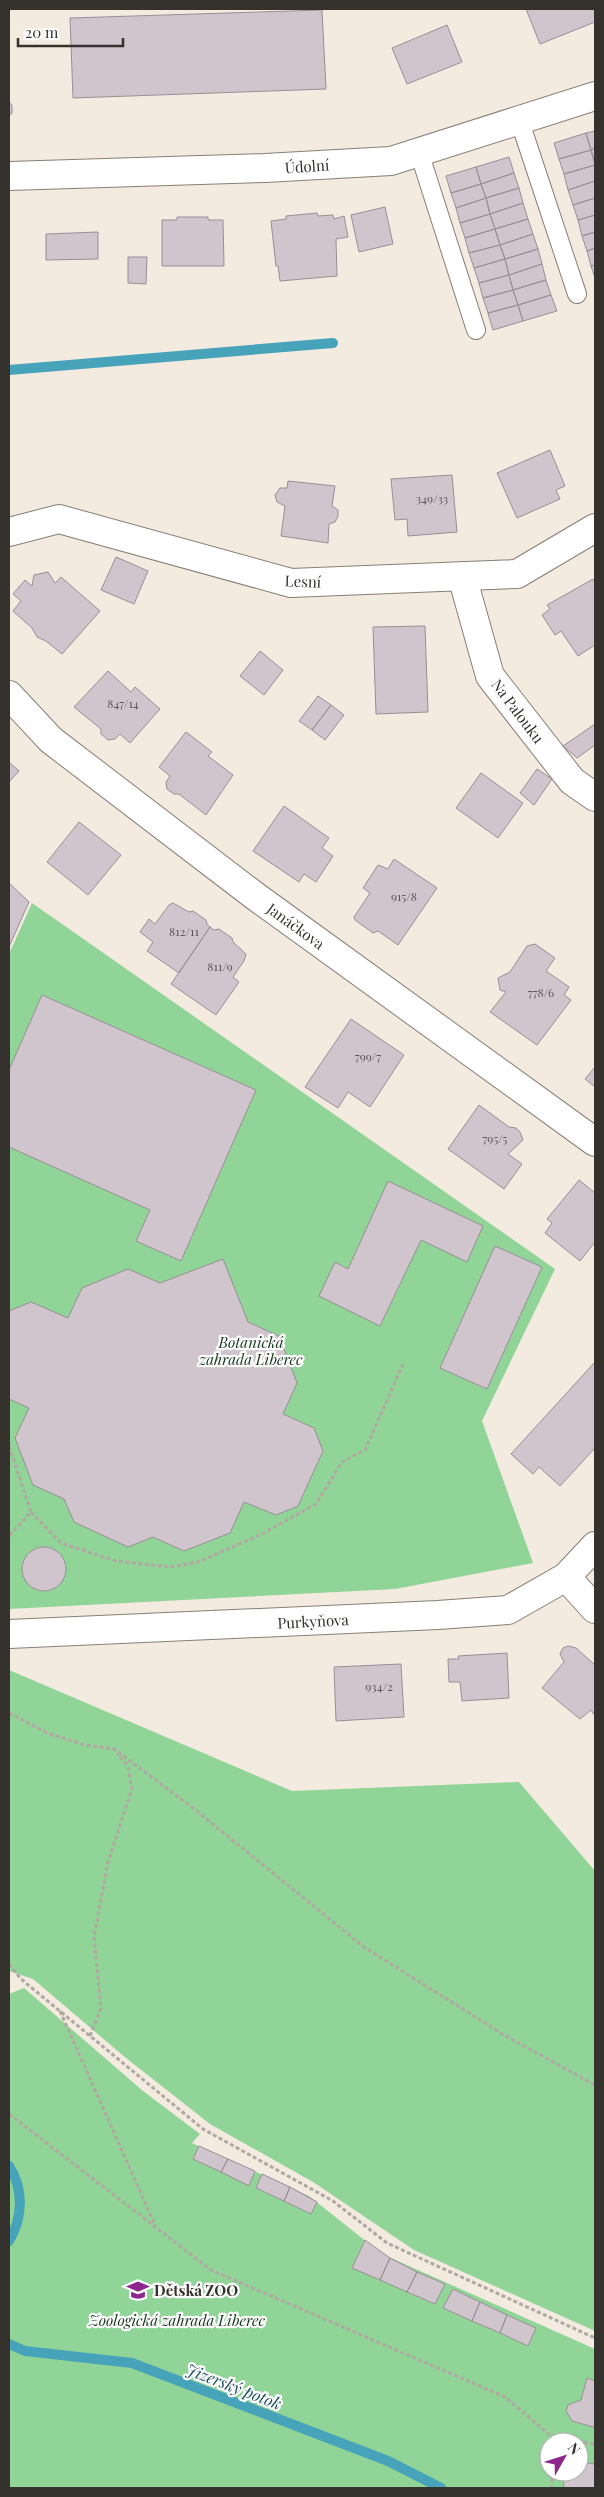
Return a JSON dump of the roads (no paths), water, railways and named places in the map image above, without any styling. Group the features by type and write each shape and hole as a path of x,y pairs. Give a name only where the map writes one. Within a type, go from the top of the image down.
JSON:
{"street":[{"name":"Údolní","path":"9,176 275,168 391,161 595,96"},
{"name":"Lesní","path":"9,532 59,519 291,583 517,574 595,528"},
{"name":"Na Palouku","path":"462,576 490,676 572,781 595,798"},
{"name":"Janáčkova","path":"9,695 51,740 255,896 595,1142"},
{"name":"Purkyňova","path":"9,1634 429,1616 508,1610 566,1576 595,1546"},
{"path":"566,1576 595,1609"}],"lane":[{"path":"519,119 577,294"},
{"path":"419,152 476,330"}],"waterway":[{"path":"9,370 333,343"},
{"path":"9,2166 17,2184 20,2204 17,2223 9,2241"},
{"name":"Jizerský potok","path":"9,2344 25,2351 132,2363 388,2461 441,2488"}],"place":[{"name":"Dětská ZOO","path":"138,2290"}],"park label":[{"name":"Botanická zahrada Liberec","path":"251,1350"},
{"name":"Zoologická zahrada Liberec","path":"177,2320"}]}
